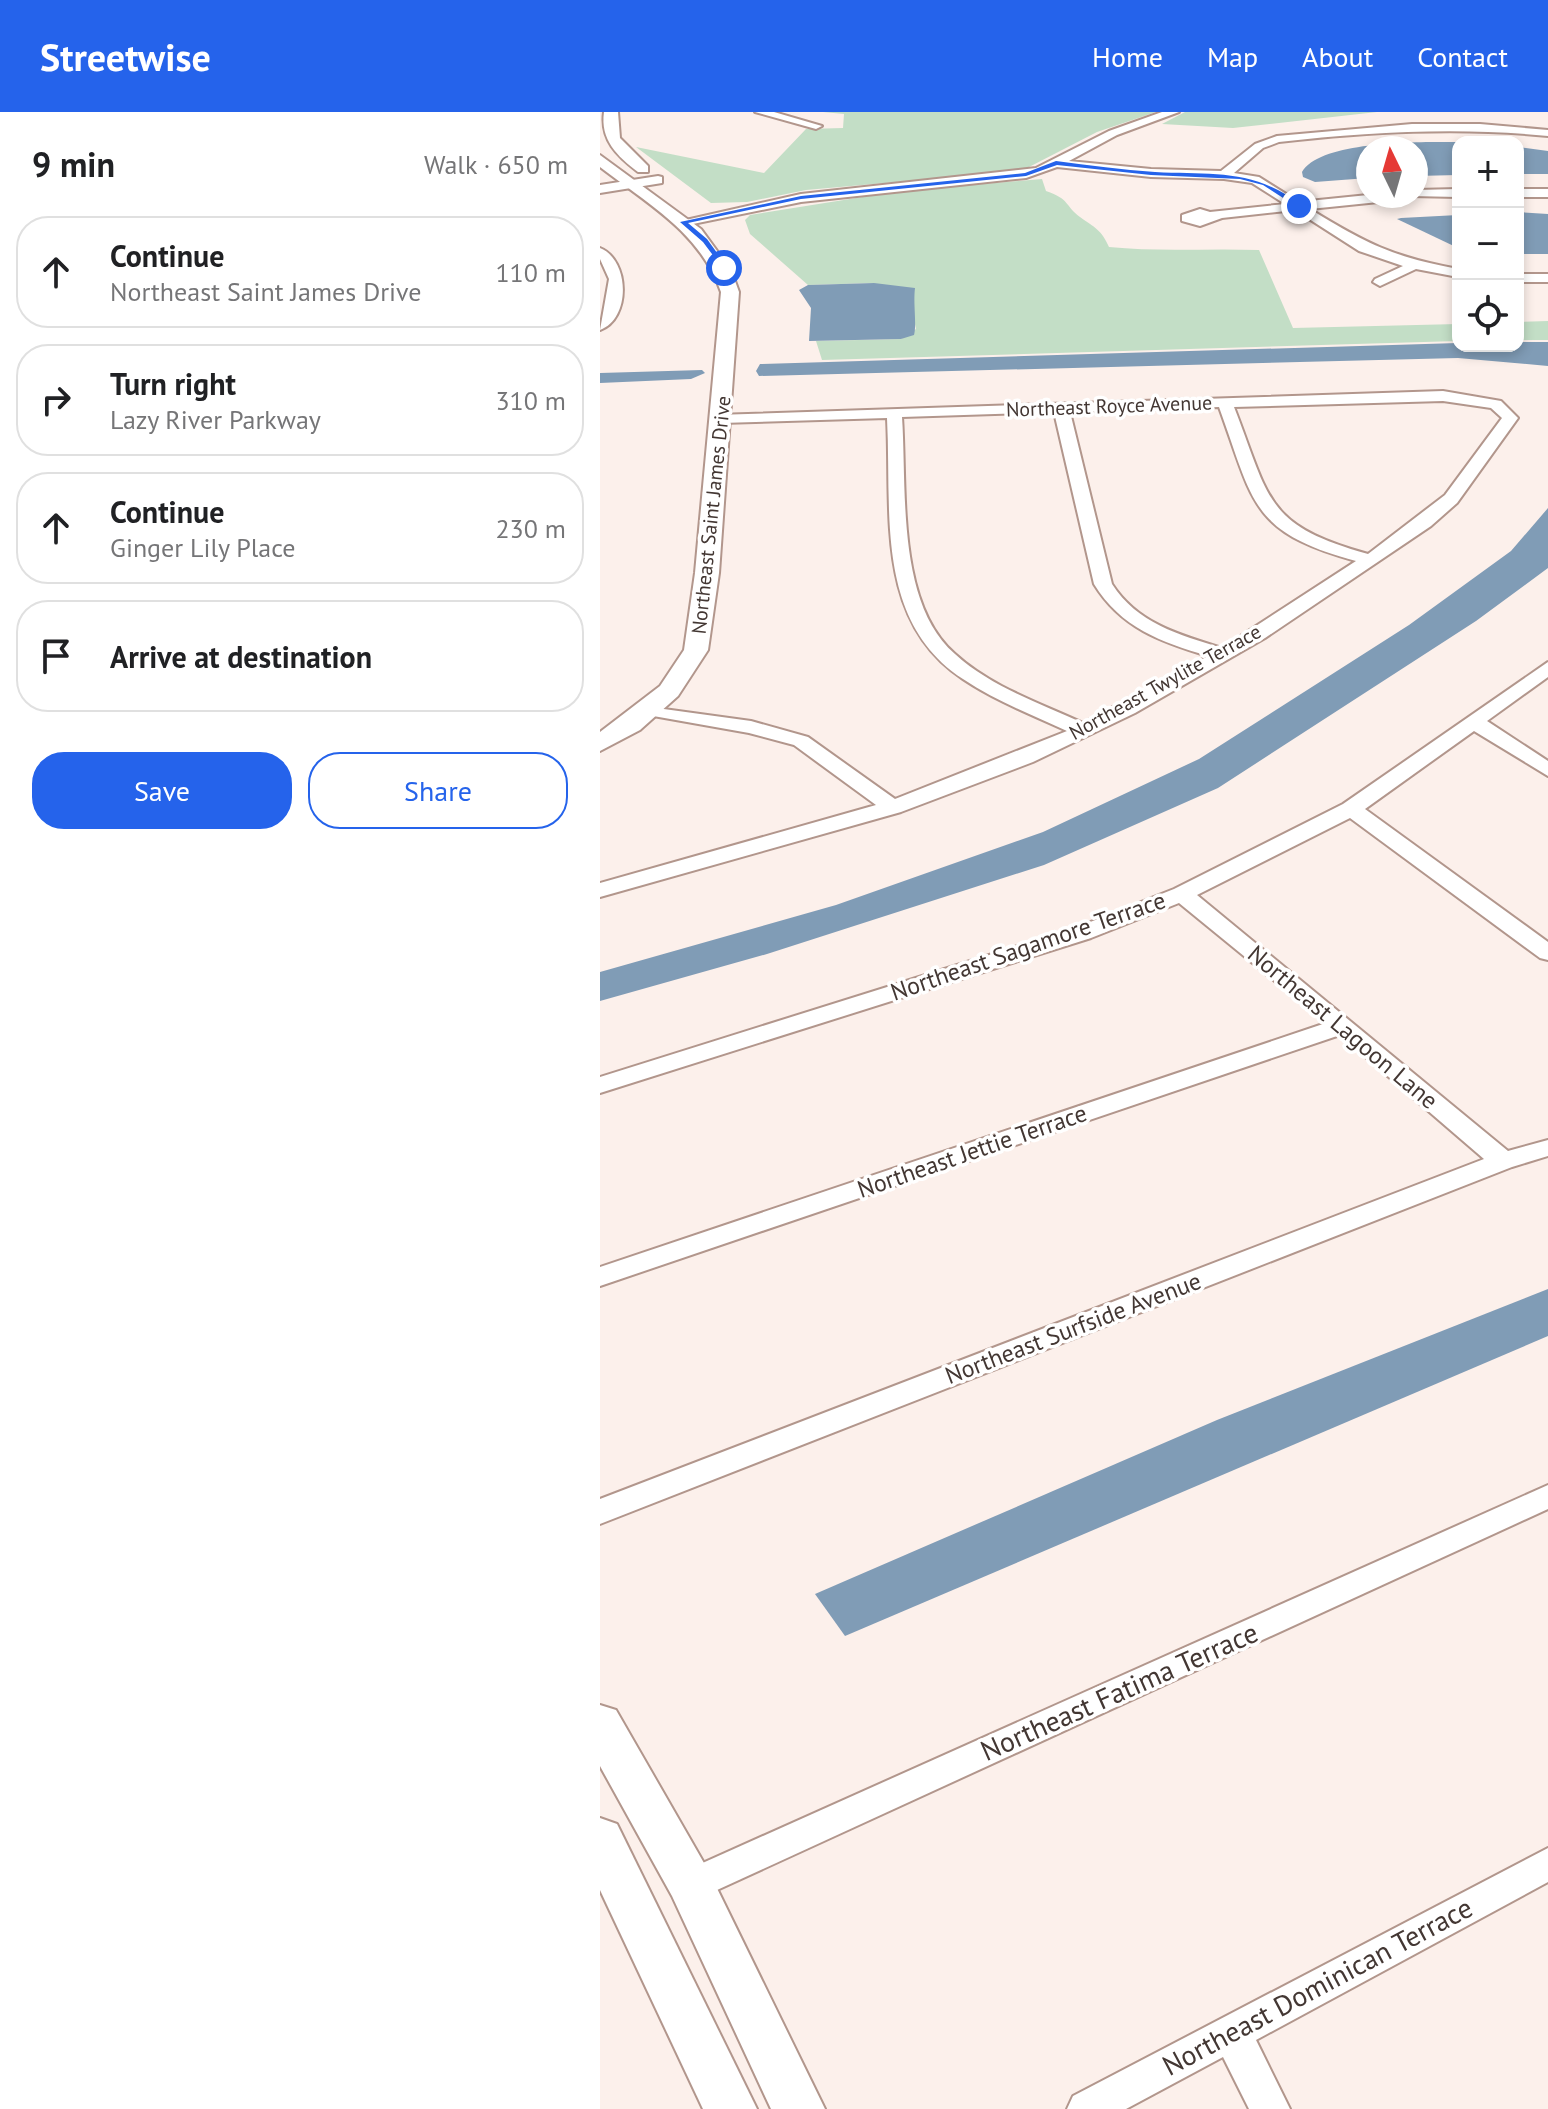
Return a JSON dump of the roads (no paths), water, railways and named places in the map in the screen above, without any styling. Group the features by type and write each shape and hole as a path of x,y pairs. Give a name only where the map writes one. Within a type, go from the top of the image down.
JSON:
{"main road":[{"path":"611,112 608,122 614,146 718,221"},
{"name":"Northeast Saint James Drive","path":"600,160 683,222 717,256 724,268 730,292 721,418 696,650 685,671 649,710 600,743"},
{"name":"Northeast Saint James Drive","path":"730,292 743,264"},
{"path":"600,1723 691,1885 798,2109"},
{"path":"600,1838 730,2109"}],"street":[{"path":"761,112 816,126"},
{"path":"683,222 718,221 801,198 1012,176 1056,163 1113,133 1173,112"},
{"path":"1224,175 1259,146 1277,139 1407,126 1479,126 1548,133"},
{"path":"1056,163 1134,171 1130,179 1149,182 1162,180 1169,174 1224,175 1265,184 1364,248 1414,265 1452,272"},
{"path":"600,189 658,180"},
{"path":"1428,194 1452,193"},
{"path":"1524,193 1548,193"},
{"path":"1213,215 1356,200"},
{"path":"600,252 612,264 616,282 609,318 600,326"},
{"path":"1380,282 1414,265"},
{"path":"1524,278 1548,278"},
{"name":"Northeast Royce Avenue","path":"721,418 1443,396 1496,404"},
{"path":"1225,403 1266,503 1280,522 1325,546 1371,560"},
{"name":"Northeast Twylite Terrace","path":"600,890 893,807 1083,731 1221,654 1371,560 1451,499 1510,418 1496,404"},
{"path":"1061,408 1103,584 1109,597 1138,623 1168,637 1221,654"},
{"path":"894,413 908,589 917,621 939,649 960,667 1083,731"},
{"name":"Northeast Sagamore Terrace","path":"600,1085 1083,933 1182,894 1351,809 1476,723 1548,668"},
{"path":"649,710 751,727 801,741 893,807"},
{"path":"1476,723 1548,770"},
{"path":"1351,809 1548,953"},
{"name":"Northeast Lagoon Lane","path":"1182,894 1344,1025 1503,1161"},
{"name":"Northeast Jettie Terrace","path":"600,1277 1344,1025"},
{"name":"Northeast Surfside Avenue","path":"600,1512 1503,1161 1548,1148"},
{"name":"Northeast Fatima Terrace","path":"691,1885 1548,1496"},
{"name":"Northeast Dominican Terrace","path":"1087,2109 1548,1864"},
{"path":"1231,2032 1270,2109"}],"water":[{"path":"1428,142 1452,142 1452,175 1428,176"},
{"path":"1356,147 1356,179 1315,182 1303,177 1302,172 1313,162"},
{"path":"1524,148 1548,151 1548,174 1524,174"},
{"path":"1524,212 1548,214 1548,254 1524,254"},
{"path":"1452,215 1452,245 1397,219"},
{"path":"874,283 915,288 914,335 901,339 809,341 811,308 799,290 808,285"},
{"path":"1524,342 1548,342 1548,366 1458,358 759,376 756,371 760,364 1452,343 1452,352 1524,352"},
{"path":"702,370 705,373 691,379 600,383 600,373"},
{"path":"1548,508 1548,568 1476,621 1218,788 1044,865 767,954 600,1001 600,972 836,905 1043,832 1199,759 1409,625 1511,551"},
{"path":"1548,1289 1548,1336 845,1636 815,1594 1217,1420"}]}
